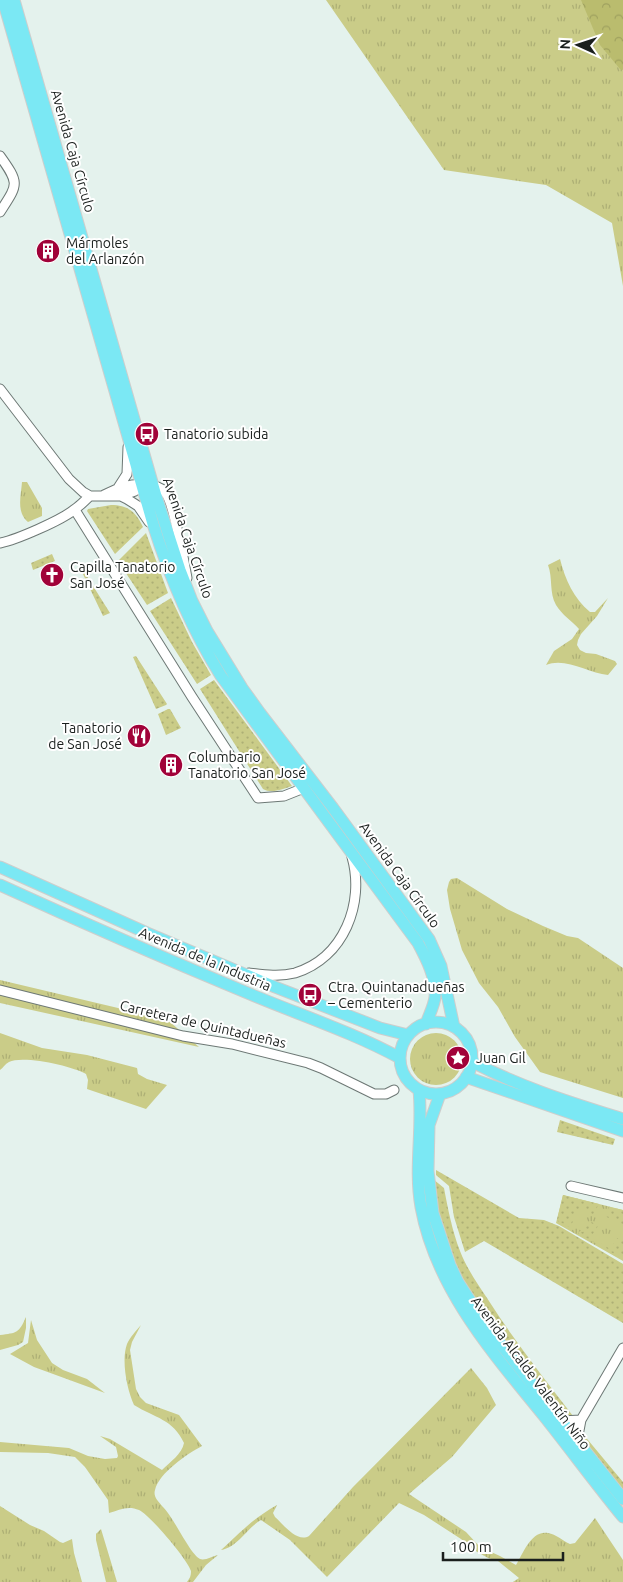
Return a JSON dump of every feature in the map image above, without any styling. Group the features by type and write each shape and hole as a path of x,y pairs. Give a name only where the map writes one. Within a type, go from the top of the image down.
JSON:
{"main road":[{"name":"Avenida Caja Círculo","path":"4,0 127,435 149,482 164,559 187,616 211,660 244,709 418,943 425,957 436,990 435,999 426,1024"},
{"name":"Avenida Caja Círculo","path":"14,0 149,482 192,601 216,646 242,688 329,802 429,939 441,966 454,1028"},
{"name":"Avenida de la Industria","path":"0,867 173,944 380,1028 408,1035"},
{"name":"Avenida de la Industria","path":"0,884 122,940 374,1044 400,1058"},
{"path":"436,1022 454,1028 466,1038 469,1046 471,1061 466,1077 455,1089 440,1094 429,1094 419,1090 405,1077 400,1064 404,1042 408,1035 426,1024 436,1022"},
{"path":"471,1061 495,1074 590,1109 623,1119"},
{"path":"466,1077 623,1131"},
{"name":"Avenida Alcalde Valentín Niño","path":"419,1090 421,1107 418,1177 421,1206 435,1257 442,1274 460,1307 623,1518"},
{"name":"Avenida Alcalde Valentín Niño","path":"440,1094 430,1120 428,1161 433,1213 443,1248 458,1282 488,1328 623,1499"}],"street":[{"path":"0,156 14,178 16,185 0,212"},
{"path":"0,389 70,479 83,492 90,496 102,496 136,490 149,482"},
{"path":"120,492 127,471 127,435"},
{"path":"120,492 138,506 147,518 164,559"},
{"path":"0,543 23,536 75,510 90,496"},
{"path":"75,510 192,697 258,798 284,796 304,788"},
{"name":"Avenida de la Industria","path":"173,944 242,970 259,974 280,975 312,966 333,948 345,931 352,914 355,904 356,877 350,850"},
{"name":"Carretera de Quintadueñas","path":"0,990 183,1036 232,1044 308,1063 374,1094 386,1094 394,1090"},
{"path":"571,1186 623,1198"},
{"path":"577,1441 581,1420 623,1348"},
{"path":"561,1421 581,1420"}],"green space":[{"path":"326,0 623,0 623,286 612,223 546,185 444,170"},
{"path":"581,0 623,0 623,70 620,69 600,45"},
{"path":"22,482 27,482 42,508 42,516 28,522 24,518 21,509"},
{"path":"111,505 122,506 131,510 143,527 115,554 87,511 88,509"},
{"path":"146,533 168,593 147,605 118,561"},
{"path":"52,554 55,561 33,570 31,563"},
{"path":"560,559 571,588 579,601 590,612 595,612 608,598 597,616 581,634 577,645 580,650 586,653 596,654 615,661 617,664 608,675 569,664 554,663 546,665 554,651 572,639 579,629 558,609 552,596 548,565"},
{"path":"83,570 110,613 103,616 82,572"},
{"path":"171,598 192,642 211,675 197,684 150,611"},
{"path":"136,656 166,705 156,709 133,657"},
{"path":"214,680 292,786 274,791 263,789 200,689"},
{"path":"170,709 181,728 166,735 158,714"},
{"path":"457,878 507,909 567,936 578,938 623,968 623,1098 540,1072 515,1037 498,1007 479,983 462,950 450,909 447,890 451,879"},
{"path":"0,980 170,1022 199,1047 0,1003"},
{"path":"0,1033 42,1048 87,1055 137,1068 138,1074 167,1085 146,1109 87,1089 88,1080 86,1074 59,1065 16,1060 8,1063 0,1070"},
{"path":"436,1033 446,1035 454,1041 460,1049 462,1059 460,1069 454,1077 446,1083 436,1085 426,1083 418,1077 412,1069 410,1059 412,1049 418,1041 426,1035"},
{"path":"560,1120 615,1139 613,1145 557,1132"},
{"path":"436,1170 519,1218 544,1220 559,1226 623,1264 623,1323 484,1241 465,1252 454,1217 449,1186 436,1175"},
{"path":"433,1179 444,1188 450,1220 457,1243 472,1275 518,1343 573,1416 566,1418 505,1342 467,1288 445,1237 436,1202"},
{"path":"563,1195 623,1210 623,1261 556,1223"},
{"path":"563,1195 599,1204 593,1215 580,1209 571,1225 575,1228 574,1230 557,1220"},
{"path":"609,1207 623,1210 623,1226 605,1216"},
{"path":"590,1221 598,1226 591,1237 610,1249 617,1238 623,1241 623,1259 578,1233 580,1231 583,1232"},
{"path":"26,1317 23,1342 0,1350 0,1335 17,1331"},
{"path":"31,1320 37,1340 52,1363 63,1370 87,1379 105,1393 34,1367 10,1354 28,1343"},
{"path":"141,1325 130,1350 136,1389 140,1397 146,1403 179,1415 202,1446 168,1471 162,1477 155,1490 156,1499 167,1511 196,1555 200,1559 207,1559 218,1555 206,1565 193,1582 187,1582 191,1571 183,1557 144,1513 131,1508 124,1508 109,1513 108,1500 85,1467 75,1457 48,1453 0,1452 0,1442 69,1448 88,1456 105,1459 117,1458 116,1447 100,1436 110,1439 162,1470 178,1454 184,1443 180,1435 169,1424 134,1405 131,1399 126,1375 125,1351 130,1339"},
{"path":"471,1368 487,1388 496,1405 452,1457 409,1494 466,1532 480,1547 516,1565 528,1544 537,1535 548,1533 570,1544 575,1543 595,1518 623,1560 623,1582 513,1582 519,1578 498,1561 474,1550 461,1539 424,1515 399,1503 327,1577 290,1540 261,1520 232,1545 221,1550 254,1521 277,1505 273,1513 286,1528 300,1537 309,1536 353,1487"},
{"path":"583,1434 623,1482 623,1493 580,1439"},
{"path":"0,1506 60,1542 63,1543 72,1539 82,1582 0,1582"},
{"path":"101,1529 117,1582 106,1582 96,1540 96,1534"}],"place":[{"name":"Mármoles del Arlanzón","path":"48,251"},
{"name":"Tanatorio subida","path":"147,434"},
{"name":"Capilla Tanatorio San José","path":"52,575"},
{"name":"Tanatorio de San José","path":"139,736"},
{"name":"Columbario Tanatorio San José","path":"171,765"},
{"name":"Ctra. Quintanadueñas – Cementerio","path":"310,995"},
{"name":"Juan Gil","path":"458,1058"}]}
